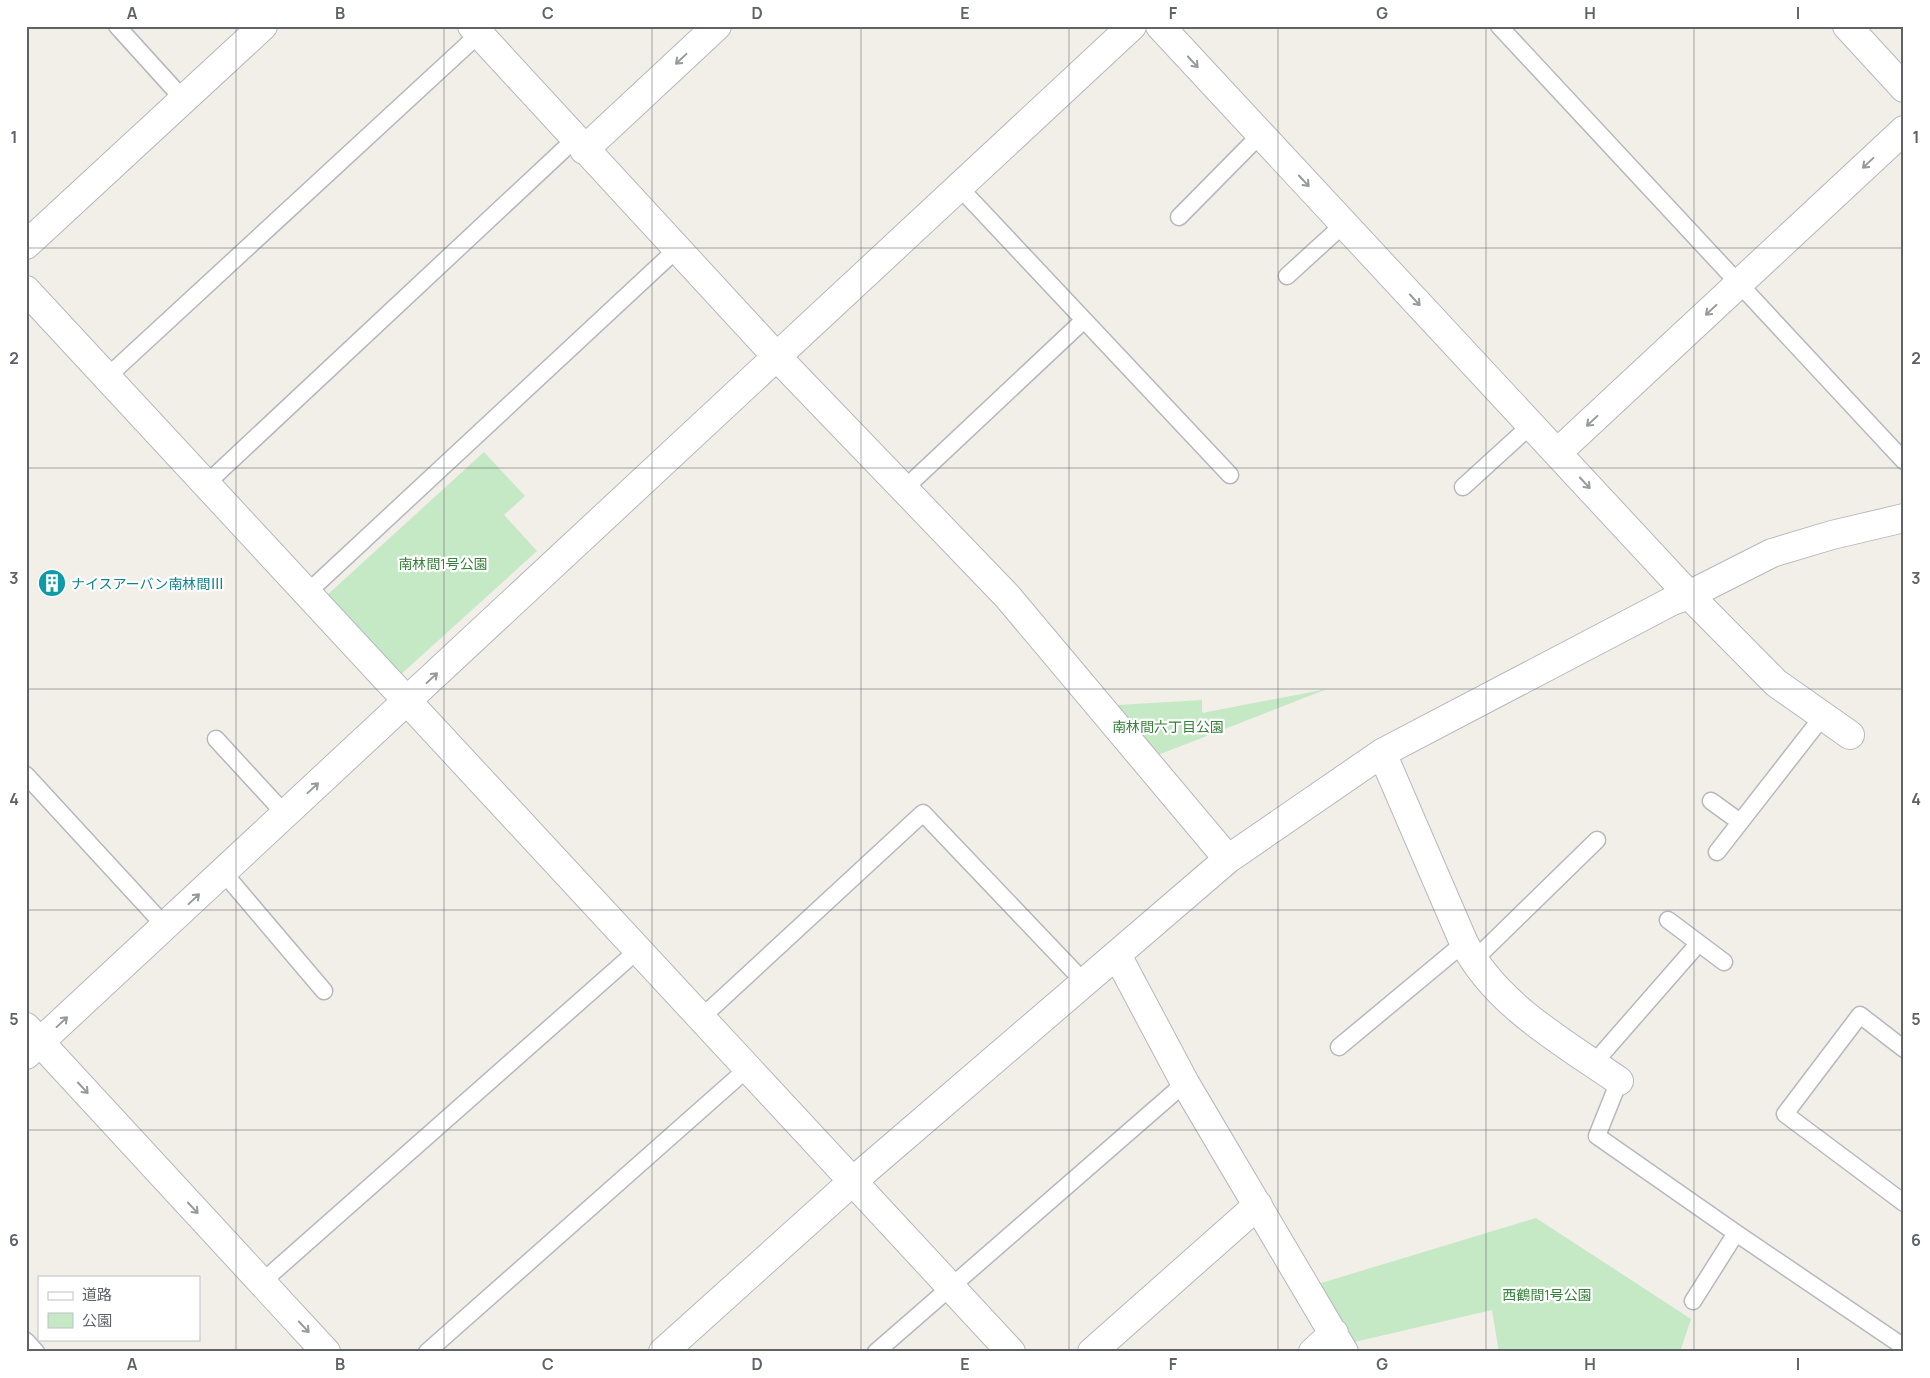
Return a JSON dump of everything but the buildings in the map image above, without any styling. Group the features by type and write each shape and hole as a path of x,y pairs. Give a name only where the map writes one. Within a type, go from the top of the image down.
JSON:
{"street":[{"path":"26,246 263,26"},
{"path":"580,144 717,26"},
{"path":"326,1352 262,1282 31,1041 165,926 1132,26"},
{"path":"1160,26 1689,595 1776,683 1850,735"},
{"path":"1847,26 1904,88"},
{"path":"476,30 777,357 1007,596 1228,859"},
{"path":"1557,453 1904,130"},
{"path":"26,290 1011,1352"},
{"path":"663,1352 853,1181 1228,859 1382,753 1663,605 1689,595 1772,553 1832,535 1904,518"},
{"path":"1382,753 1468,952 1516,1008 1619,1081"},
{"path":"1117,955 1185,1083 1339,1342 1313,1352"},
{"path":"1092,1352 1258,1205"}],"lane":[{"path":"117,26 184,100"},
{"path":"1499,26 1904,461"},
{"path":"107,377 476,30"},
{"path":"1179,217 1261,134"},
{"path":"206,484 580,144"},
{"path":"959,187 1230,475"},
{"path":"1287,276 1344,224"},
{"path":"307,593 677,249"},
{"path":"903,490 1084,320"},
{"path":"1463,487 1531,425"},
{"path":"1717,852 1823,716"},
{"path":"216,739 285,814"},
{"path":"26,775 165,926"},
{"path":"1711,801 1740,822"},
{"path":"701,1018 924,813 1085,983"},
{"path":"1339,1047 1468,952 1597,840"},
{"path":"223,872 324,991"},
{"path":"1668,920 1724,962"},
{"path":"1594,1063 1698,944"},
{"path":"262,1282 638,950"},
{"path":"1904,1049 1860,1016 1785,1114 1904,1203"},
{"path":"427,1352 748,1068"},
{"path":"1619,1081 1597,1136 1904,1347"},
{"path":"876,1352 1185,1083"},
{"path":"1693,1301 1736,1233"},
{"path":"26,1341 36,1352"}],"green space":[{"name":"南林間1号公園","path":"484,452 525,496 504,515 537,551 398,677 325,597"},
{"name":"南林間六丁目公園","path":"1327,689 1158,755 1118,705 1202,700 1202,713"},
{"name":"西鶴間1号公園","path":"1536,1218 1691,1319 1680,1352 1499,1352 1492,1310 1350,1343 1318,1284"}],"place":[{"name":"ナイスアーバン南林間Ⅲ","path":"52,583"}]}
